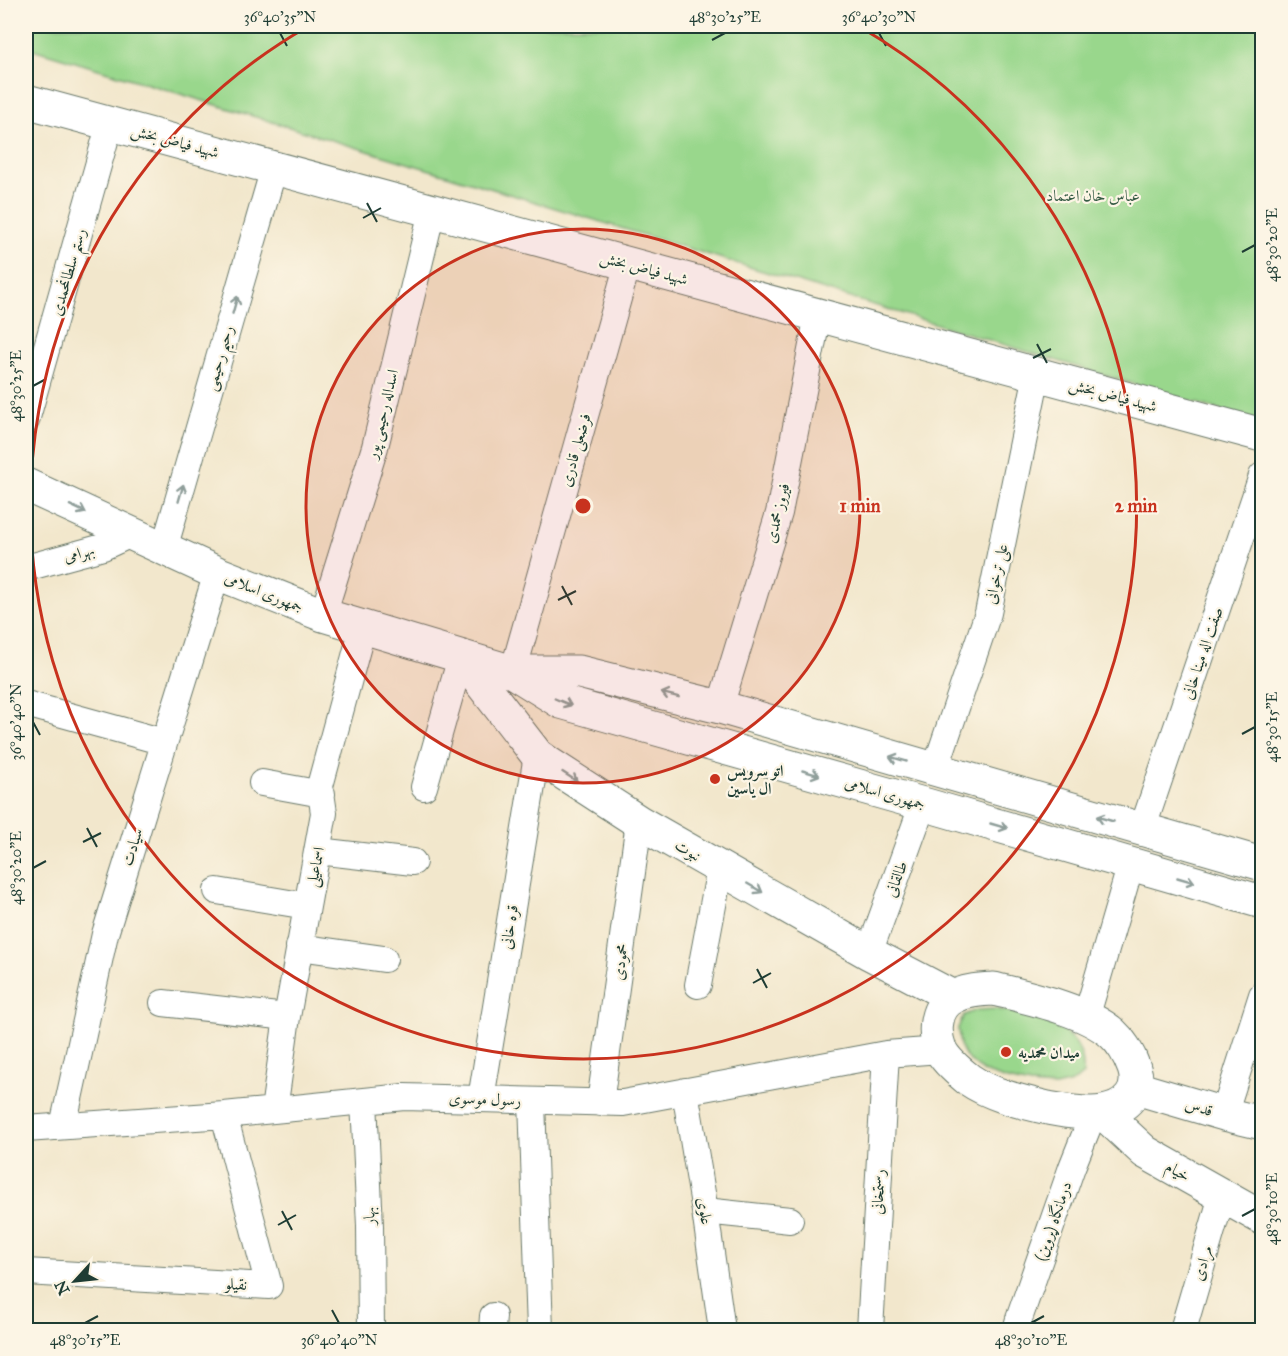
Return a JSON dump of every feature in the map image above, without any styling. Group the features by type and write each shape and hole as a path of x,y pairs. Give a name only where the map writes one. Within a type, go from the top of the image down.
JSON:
{"main road":[{"name":"شهید فیاض بخش","path":"26,101 1263,435"},
{"name":"جمهوری اسلامی","path":"26,485 217,573 323,615 513,672 561,702 1263,902"},
{"name":"نبوت","path":"462,657 537,755 639,822 869,953 953,997"},
{"name":"جمهوری اسلامی","path":"513,672 579,672 720,707 1263,864"},
{"path":"994,989 1050,1004 1086,1018 1111,1032 1121,1042 1135,1071 1136,1088 1129,1099 1119,1107 1098,1112 1055,1109 1023,1103 991,1091 969,1079 952,1065 940,1050 936,1033 937,1018 943,1006 953,997 971,991 994,989"},
{"name":"قدس","path":"1136,1088 1263,1123"},
{"name":"خیام","path":"1098,1112 1146,1152 1263,1218"}],"street":[{"name":"رستم سلطانمحمدی","path":"26,421 110,123"},
{"name":"رحیم رحیمی","path":"164,549 274,168"},
{"name":"اسداله رحیمی پور","path":"323,615 375,447 432,211"},
{"name":"فرضعلی قادری","path":"513,672 628,263"},
{"name":"فیروز محمدی","path":"720,707 779,513 818,315"},
{"name":"علی ترخوانی","path":"935,770 988,613 1037,374"},
{"name":"صفت اله مینا خانی","path":"1142,830 1263,476"},
{"name":"بهرامی","path":"26,568 103,547 131,534"},
{"name":"سیادت","path":"63,1126 105,934 217,573"},
{"name":"اسماعیلی","path":"274,1110 287,1017 324,813 320,786 363,627"},
{"path":"424,787 462,657"},
{"path":"26,705 164,742"},
{"name":"قره خانی","path":"481,1099 537,755"},
{"path":"262,783 322,794"},
{"name":"طالقانی","path":"869,953 923,804"},
{"name":"محمودی","path":"600,1103 639,822"},
{"path":"318,851 413,862"},
{"path":"1086,1018 1131,864"},
{"path":"698,985 720,868"},
{"path":"217,891 307,906"},
{"path":"299,948 384,959"},
{"path":"1224,1114 1263,995"},
{"path":"163,1003 287,1017"},
{"name":"رسول موسوی","path":"26,1129 224,1115 405,1097 623,1103 886,1054 940,1050"},
{"name":"رستمخانی","path":"870,1330 886,1054"},
{"name":"علوی","path":"685,1091 722,1330"},
{"name":"بهار","path":"364,1101 370,1226 371,1330"},
{"path":"532,1101 540,1330"},
{"name":"درمانگاه (پروین)","path":"1016,1330 1072,1167 1098,1112"},
{"name":"نقیلو","path":"26,1272 269,1286 224,1115"},
{"name":"مرادی","path":"1183,1330 1222,1196"},
{"path":"705,1211 790,1220"}],"green space":[{"name":"عباس خان اعتماد","path":"26,26 1262,26 1262,423 26,47"},
{"name":"میدان محمدیه","path":"996,1009 1041,1020 1067,1034 1076,1044 1082,1058 1083,1074 1072,1083 1055,1087 1030,1085 984,1072 966,1057 960,1045 958,1028 964,1015 977,1010"}],"place":[{"name":"اتو سرویس ال یاسین","path":"715,779"},
{"name":"میدان محمدیه","path":"1006,1052"}]}
